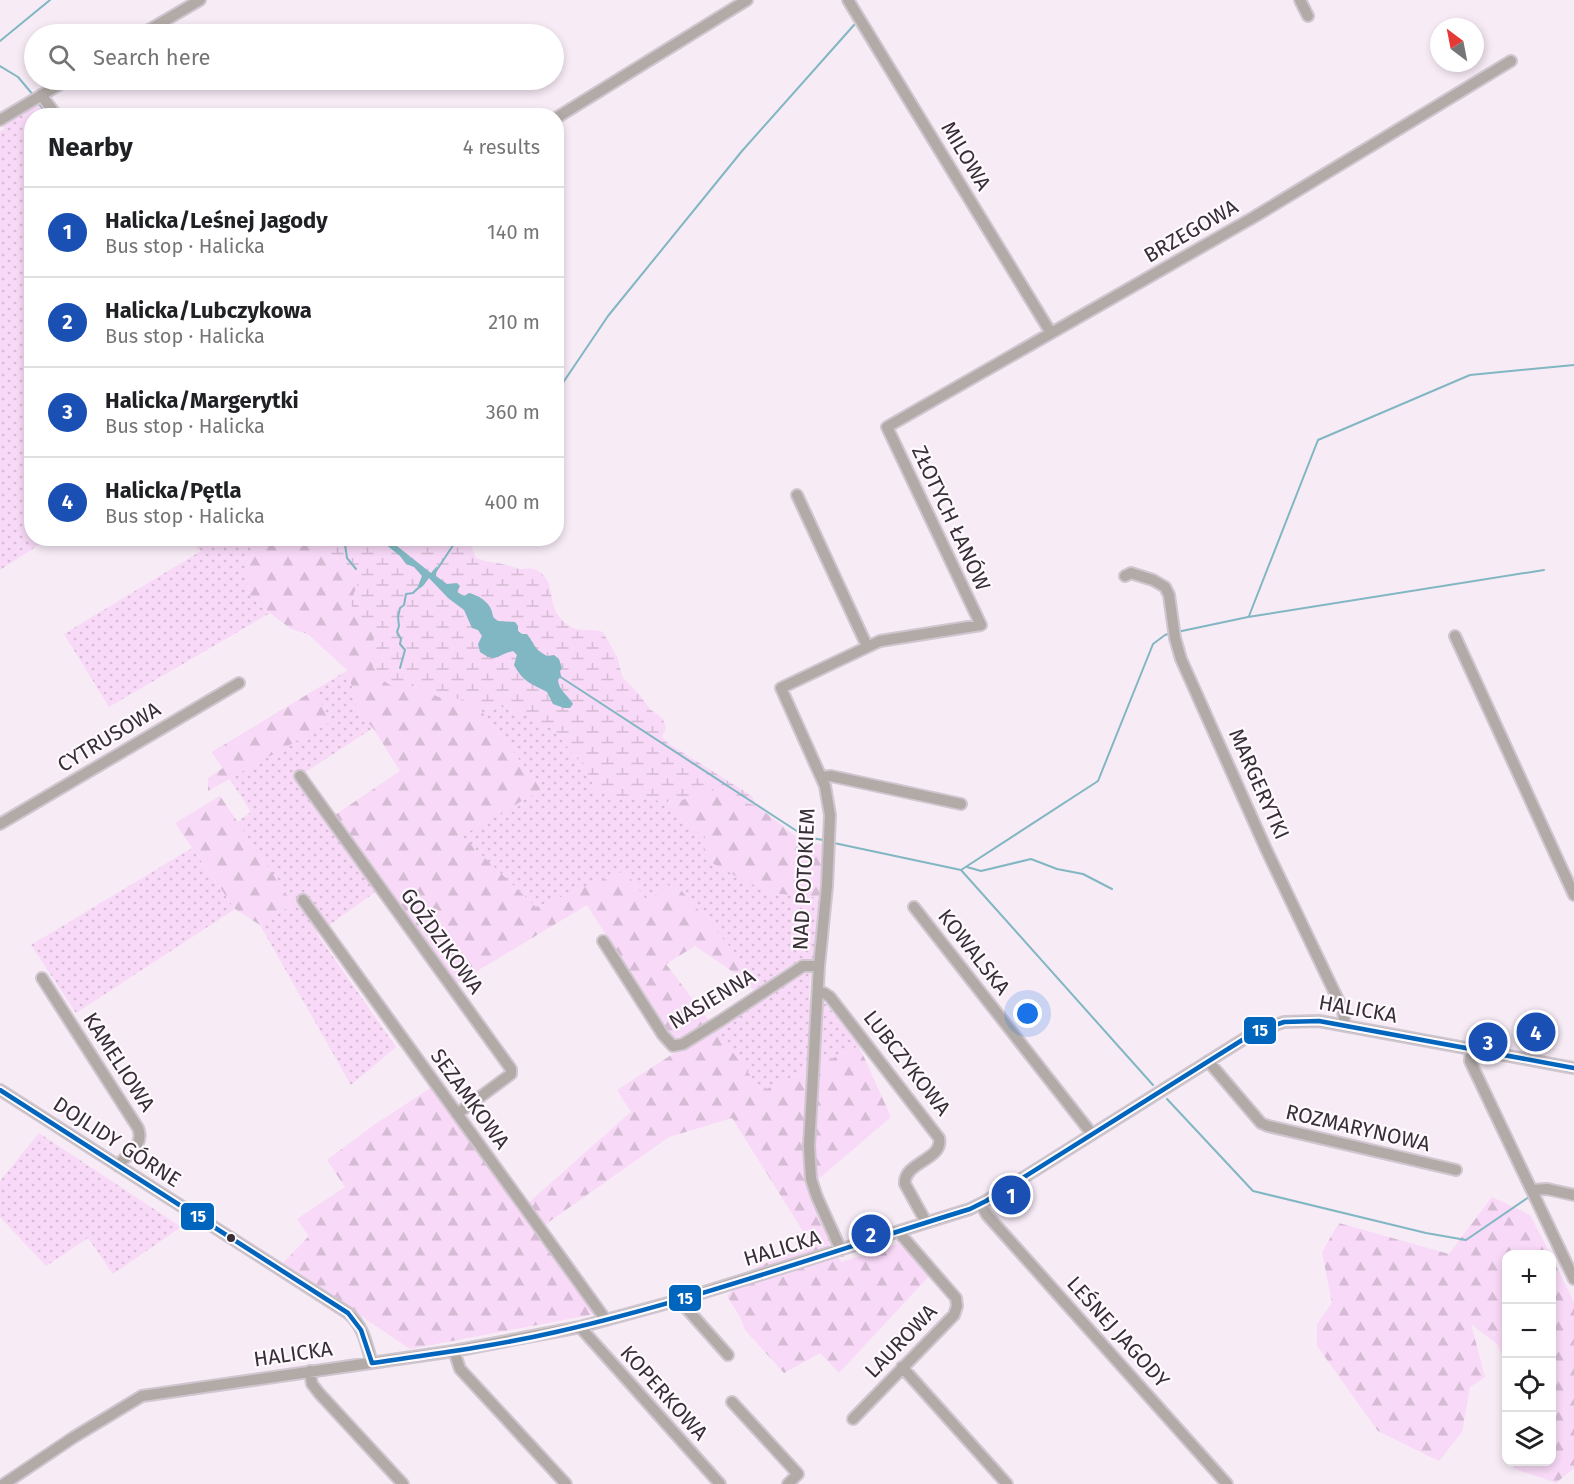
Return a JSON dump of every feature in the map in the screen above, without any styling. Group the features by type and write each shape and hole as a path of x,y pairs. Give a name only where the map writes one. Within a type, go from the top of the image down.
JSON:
{"street":[{"path":"159,24 200,0"},
{"path":"564,113 747,0"},
{"name":"MILOWA","path":"848,0 1051,333"},
{"path":"1300,0 1308,16"},
{"name":"BRZEGOWA","path":"887,427 1254,217 1511,61"},
{"path":"0,120 50,90"},
{"path":"41,95 51,108"},
{"name":"ZŁOTYCH ŁANÓW","path":"887,427 981,625"},
{"path":"797,495 867,646"},
{"name":"MARGERYTKI","path":"1128,574 1153,580 1164,586 1169,595 1175,638 1181,659 1266,849 1343,1011 1345,1026"},
{"name":"NAD POTOKIEM","path":"841,1250 811,1179 809,1146 830,815 821,777 781,688 880,641 981,625"},
{"path":"1455,636 1574,895"},
{"name":"CYTRUSOWA","path":"0,824 239,683"},
{"name":"GOŹDZIKOWA","path":"300,776 511,1069 511,1074 457,1114"},
{"path":"821,777 831,776 961,804"},
{"name":"SEZAMKOWA","path":"303,900 606,1320"},
{"name":"KOWALSKA","path":"914,907 1092,1134"},
{"name":"NASIENNA","path":"603,941 663,1035 673,1046 683,1044 802,966 819,966"},
{"name":"KAMELIOWA","path":"42,978 140,1132 139,1144 118,1166"},
{"name":"LUBCZYKOWA","path":"818,992 830,997 939,1138 941,1144 937,1150 905,1178 905,1184 926,1222"},
{"name":"HALICKA","path":"4,1484 136,1399 454,1351 580,1327 679,1300 981,1205 1255,1032 1284,1022 1312,1021 1345,1026 1574,1068"},
{"path":"1476,1049 1470,1061 1574,1279"},
{"name":"ROZMARYNOWA","path":"1208,1061 1261,1122 1268,1126 1456,1170"},
{"name":"DOJLIDY GÓRNE","path":"0,1090 348,1313 358,1322 363,1332 372,1363"},
{"path":"1532,1190 1574,1195"},
{"name":"LEŚNEJ JAGODY","path":"981,1205 1002,1233 1227,1484"},
{"name":"LAUROWA","path":"853,1419 954,1315 957,1306 956,1298 900,1231"},
{"path":"679,1300 728,1355"},
{"name":"KOPERKOWA","path":"580,1327 720,1484"},
{"path":"454,1351 460,1369 566,1484"},
{"path":"902,1367 1007,1484"},
{"path":"310,1371 312,1384 319,1393 403,1484"},
{"path":"732,1401 798,1474 788,1484"}],"green space":[{"path":"24,113 24,546 37,546 0,570 0,132 4,129 3,126"},
{"path":"195,546 263,546 247,559 257,603 270,613 109,707 64,634 201,551"},
{"path":"263,546 314,546 332,555 351,571 358,582 351,603 353,612 371,624 374,636 373,667 400,687 414,686 439,697 453,697 478,707 542,789 462,836 536,907 625,871 647,901 674,882 750,970 739,976 695,946 666,964 762,1091 859,1046 891,1117 809,1187 841,1262 900,1243 930,1275 839,1373 820,1353 784,1373 745,1330 727,1296 757,1267 811,1244 732,1118 669,1137 543,1226 527,1204 631,1112 617,1090 679,1050 587,905 457,983 335,815 400,771 373,728 358,712 348,671 308,634 291,629 257,603 246,591 247,559"},
{"path":"315,546 473,546 476,558 538,571 548,582 553,604 560,618 575,629 603,632 617,657 623,678 650,709 663,719 666,728 662,737 669,744 752,796 756,805 735,801 709,789 682,800 668,802 641,798 625,801 608,796 596,790 583,764 574,756 555,730 515,710 501,707 490,709 478,707 453,697 439,697 414,686 390,685 382,680 373,667 374,636 371,624 353,612 351,603 358,582 352,572 336,557"},
{"path":"348,670 358,712 373,728 304,773 385,885 317,934 396,1047 351,1085 260,925 293,904 237,822 251,812 212,752"},
{"path":"313,691 332,721 208,791 208,778 223,768 212,752"},
{"path":"478,707 490,709 501,707 515,710 555,730 574,756 583,764 596,790 625,801 641,798 668,802 683,821 705,836 772,893 821,898 813,959 801,959 754,990 739,976 750,969 647,901 625,871 536,907 461,836 542,789"},
{"path":"709,789 735,801 756,805 803,842 824,845 821,898 772,893 703,858 705,836 683,821 668,802 682,800"},
{"path":"220,796 293,904 260,925 235,909 175,823"},
{"path":"192,848 235,909 76,1013 31,945"},
{"path":"803,972 811,972 809,1000 825,1003 859,1046 762,1091 716,1031"},
{"path":"432,1087 595,1314 410,1349 283,1263 309,1236 297,1219 345,1187 327,1160 374,1125"},
{"path":"39,1133 181,1227 113,1274 88,1238 46,1266 0,1217 0,1181"},
{"path":"1492,1197 1530,1215 1548,1250 1502,1250 1502,1354 1497,1344 1471,1324 1485,1377 1470,1387 1462,1432 1439,1461 1378,1431 1317,1346 1317,1324 1332,1303 1322,1252 1339,1223 1449,1254"},
{"path":"1556,1266 1574,1302 1574,1468 1556,1483 1513,1468 1514,1466 1556,1466"}],"water":[{"path":"388,546 397,546 431,573 437,566 436,576 447,584 457,583 460,586 457,592 464,596 469,593 481,598 488,604 493,617 498,621 515,622 518,631 527,634 539,651 547,656 554,655 559,659 562,668 558,680 562,690 573,704 570,708 553,704 547,692 524,679 514,665 517,655 513,651 496,658 480,652 478,644 482,636 478,630 472,628 464,610 448,598 429,578 416,591 422,576 414,567 406,564"}],"waterway":[{"path":"0,41 50,0"},
{"path":"564,381 608,316 742,151 854,25"},
{"path":"0,66 18,77 24,84"},
{"path":"29,90 34,96"},
{"path":"39,104 42,108"},
{"path":"1249,616 1318,440 1470,375 1574,365"},
{"path":"345,546 347,558 356,569"},
{"path":"436,571 453,546"},
{"path":"1177,632 1248,617 1544,570"},
{"path":"400,668 405,650 400,644 401,639 397,632 398,617 406,594 413,593 417,589"},
{"path":"961,870 1098,781 1153,644 1171,633"},
{"path":"559,676 806,837 823,840"},
{"path":"834,843 961,870 1153,1085"},
{"path":"967,867 981,871 1031,859 1057,869 1083,874 1112,889"},
{"path":"1167,1099 1253,1191 1426,1233 1466,1240 1529,1197"}],"transit line":[{"name":"15","path":"372,1363 510,1341 608,1319 712,1290 970,1209 1255,1032 1284,1022 1319,1021 1574,1068"},
{"name":"15","path":"0,1090 348,1313 361,1330 372,1363"}],"place":[{"name":"Halicka/Pętla","path":"1536,1032"},
{"name":"Halicka/Margerytki","path":"1488,1042"},
{"name":"Halicka/Leśnej Jagody","path":"1011,1195"},
{"name":"Halicka/Lubczykowa","path":"871,1234"}]}
